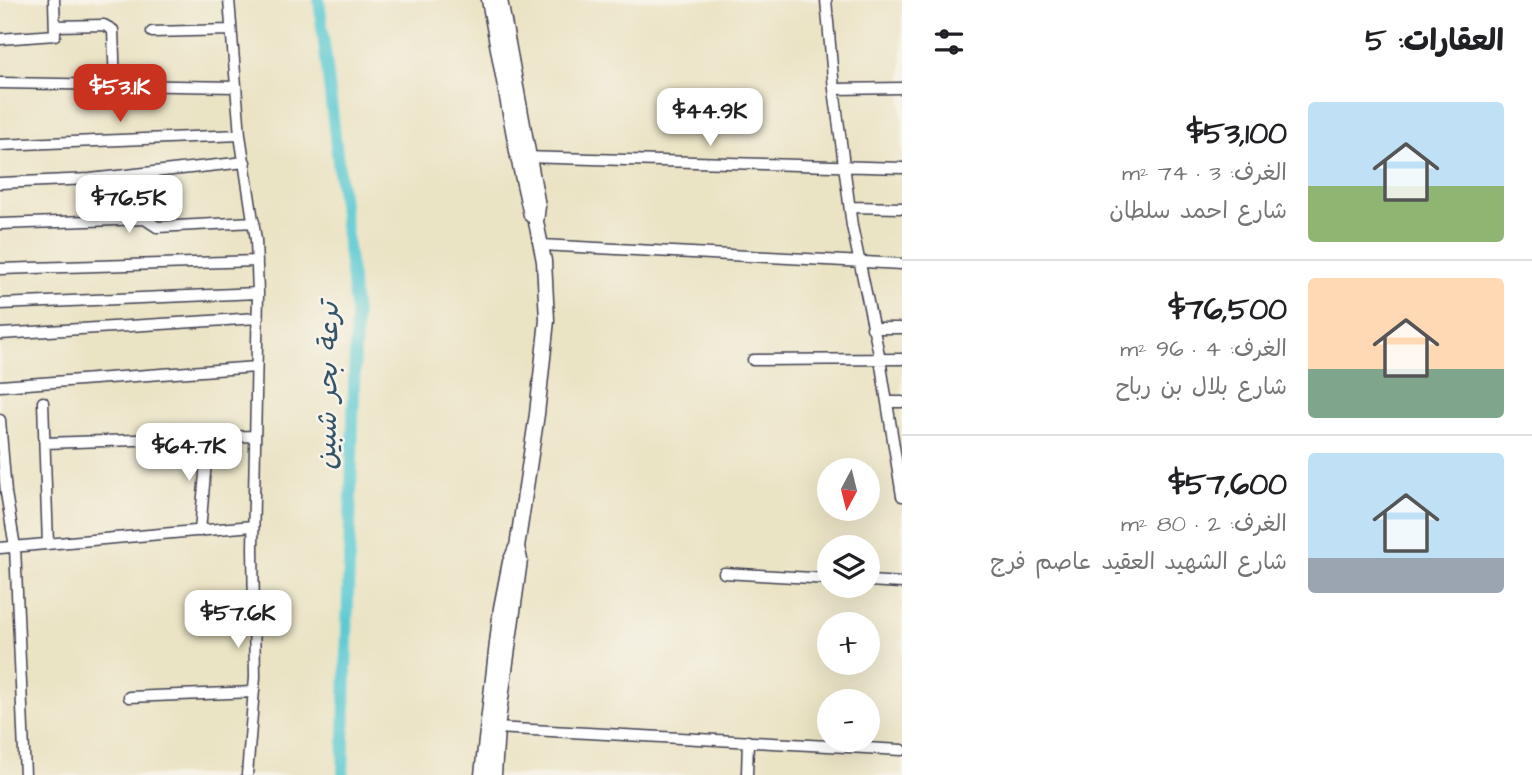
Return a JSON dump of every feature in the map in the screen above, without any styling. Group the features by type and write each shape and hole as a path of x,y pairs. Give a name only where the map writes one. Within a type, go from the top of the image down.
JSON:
{"main road":[{"path":"482,775 501,608 510,562 517,547 546,340 547,301 537,222 538,210 523,157 489,0"},
{"path":"500,0 523,157"},
{"path":"494,775 497,728 520,560 517,547"}],"street":[{"path":"0,39 51,37 55,34 54,0"},
{"path":"229,0 240,135 254,222 258,293 253,526 254,692 247,775"},
{"path":"826,0 834,89 850,207 880,359 902,496"},
{"path":"55,26 104,25 112,28 115,86"},
{"path":"152,32 232,30"},
{"path":"0,83 236,87"},
{"path":"834,89 902,88"},
{"path":"0,145 240,135"},
{"path":"523,157 902,168"},
{"path":"0,183 90,179 245,162"},
{"path":"850,207 902,208"},
{"path":"0,224 145,219 157,227 254,222"},
{"path":"541,245 902,264"},
{"path":"0,269 257,261"},
{"path":"0,304 258,293"},
{"path":"0,334 258,318"},
{"path":"872,328 902,328"},
{"path":"753,360 902,359"},
{"path":"0,386 256,367"},
{"path":"43,402 48,544"},
{"path":"887,402 902,402"},
{"path":"0,420 3,467 15,547 25,775"},
{"path":"45,443 255,436"},
{"path":"200,531 208,438"},
{"path":"0,508 10,517"},
{"path":"0,548 253,526"},
{"path":"724,573 817,578"},
{"path":"880,582 902,583"},
{"path":"129,697 254,692"},
{"path":"497,728 902,750"},
{"path":"747,775 748,741"}],"waterway":[{"name":"ترعة بحر شبين","path":"319,0 356,315 343,775"}]}
